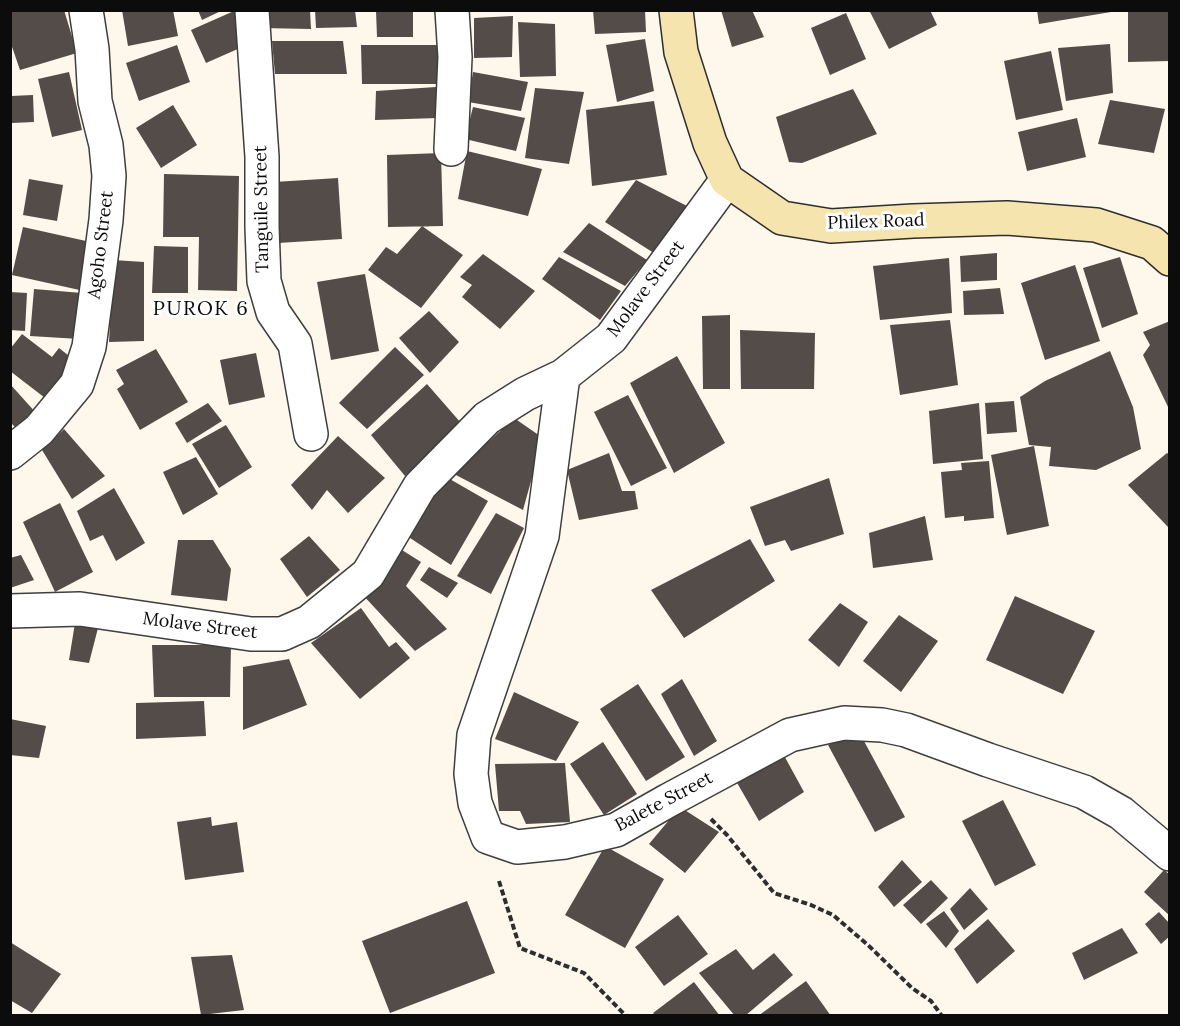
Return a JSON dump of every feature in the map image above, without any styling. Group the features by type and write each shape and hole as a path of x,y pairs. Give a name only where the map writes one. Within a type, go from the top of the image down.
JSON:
{"street":[{"name":"Agoho Street","path":"10,453 39,430 77,384 89,347 106,220 109,176 106,145 94,101 92,49 86,10"},
{"name":"Tanguile Street","path":"252,10 262,157 264,281 273,312 295,344 311,434"},
{"path":"451,149 455,57 452,10"},
{"path":"676,10 684,63 710,143 727,180"},
{"name":"Philex Road","path":"727,180 782,218 831,226 1008,218 1096,225 1152,243 1170,259"},
{"name":"Molave Street","path":"10,611 80,609 251,634 282,634 309,622 368,574 420,486 487,418 525,394 563,376 611,338 727,180"},
{"path":"488,837 475,803 471,774 474,735 542,536 563,376"},
{"name":"Balete Street","path":"488,837 517,848 565,842 616,830 790,735 844,723 882,725 906,730 1084,792 1121,813 1170,854"}],"path":[{"path":"669,800 696,804 727,835 774,893 833,915 912,988 931,1001 942,1016"},
{"path":"488,837 520,948 584,973 626,1016"}],"building":[{"path":"10,10 64,10 77,53 20,70 10,41"},
{"path":"122,10 173,10 178,36 128,46"},
{"path":"198,10 223,10 202,20"},
{"path":"261,10 310,10 311,29 261,28"},
{"path":"315,10 355,10 357,27 316,28"},
{"path":"413,10 413,37 377,37 376,11"},
{"path":"593,10 645,10 646,32 595,34"},
{"path":"721,10 752,10 764,37 732,47"},
{"path":"869,10 930,10 937,25 889,49"},
{"path":"1037,10 1111,10 1111,12 1039,24"},
{"path":"1128,10 1170,10 1170,61 1128,62"},
{"path":"234,11 249,44 206,63 191,30"},
{"path":"846,13 866,59 830,75 811,28"},
{"path":"513,16 512,57 474,58 474,18"},
{"path":"518,22 555,24 556,76 520,77"},
{"path":"645,39 654,91 617,102 606,45"},
{"path":"272,41 343,41 347,74 275,74"},
{"path":"1110,44 1113,93 1066,101 1058,48"},
{"path":"177,45 190,82 139,101 126,63"},
{"path":"361,45 440,45 443,84 362,84"},
{"path":"1051,51 1063,110 1016,120 1004,61"},
{"path":"69,72 82,130 52,137 38,79"},
{"path":"473,72 528,82 521,111 468,102"},
{"path":"436,87 438,118 375,120 376,91"},
{"path":"535,88 584,92 569,164 525,158"},
{"path":"853,89 877,134 802,163 789,162 776,117"},
{"path":"33,95 34,122 12,123 11,96"},
{"path":"1110,100 1165,109 1154,153 1098,144"},
{"path":"654,101 667,175 592,186 586,110"},
{"path":"173,105 197,145 161,168 136,128"},
{"path":"473,107 525,118 516,151 465,139"},
{"path":"1077,118 1086,157 1027,171 1018,132"},
{"path":"467,151 542,169 528,216 458,199"},
{"path":"441,153 443,226 388,227 387,155"},
{"path":"164,174 239,176 237,291 198,290 199,237 163,237"},
{"path":"338,178 342,239 278,243 274,182"},
{"path":"29,179 63,185 57,221 23,215"},
{"path":"636,180 689,207 657,255 605,222"},
{"path":"589,223 647,260 625,286 563,252"},
{"path":"422,226 463,255 421,308 368,270 386,247 397,254"},
{"path":"23,227 95,243 84,291 12,275"},
{"path":"154,246 188,247 188,293 152,293"},
{"path":"997,253 997,280 961,282 960,256"},
{"path":"483,254 535,291 500,329 462,297 472,285 460,277"},
{"path":"559,257 621,291 600,320 542,279"},
{"path":"1120,257 1138,314 1102,328 1083,268"},
{"path":"949,258 952,313 880,320 873,266"},
{"path":"113,260 144,262 144,341 109,342"},
{"path":"1075,265 1100,341 1045,360 1021,283"},
{"path":"365,274 379,351 331,360 317,282"},
{"path":"1000,288 1004,314 964,315 963,291"},
{"path":"34,289 82,293 79,339 30,336"},
{"path":"10,292 27,293 25,331 10,330"},
{"path":"429,311 459,342 430,373 399,338"},
{"path":"730,315 730,389 703,389 702,316"},
{"path":"950,320 958,385 900,395 890,325"},
{"path":"1170,321 1170,411 1143,355 1150,345 1143,332"},
{"path":"740,330 815,333 814,389 741,389"},
{"path":"22,334 52,357 59,348 78,363 49,401 10,371 10,349"},
{"path":"395,347 424,375 367,429 339,403"},
{"path":"156,349 188,402 140,430 117,389 124,384 116,370"},
{"path":"1110,351 1133,407 1141,449 1096,470 1049,466 1051,447 1029,445 1020,397 1045,381"},
{"path":"256,353 265,397 229,405 220,360"},
{"path":"677,356 725,443 674,473 630,383"},
{"path":"10,384 37,414 18,430 10,422"},
{"path":"427,384 461,423 405,476 371,435"},
{"path":"628,395 667,468 631,486 594,412"},
{"path":"1014,401 1017,432 987,434 985,403"},
{"path":"208,403 222,421 187,443 175,423"},
{"path":"979,403 983,459 933,464 929,411"},
{"path":"514,418 543,438 523,510 454,474"},
{"path":"226,425 252,467 219,488 192,444"},
{"path":"64,429 105,476 72,499 42,450"},
{"path":"338,436 385,478 348,513 327,490 312,510 291,485"},
{"path":"1034,446 1049,526 1007,535 991,455"},
{"path":"609,453 622,491 635,491 638,509 579,520 567,470"},
{"path":"1167,453 1170,455 1170,526 1168,527 1128,485"},
{"path":"196,457 218,494 183,515 163,472"},
{"path":"989,461 994,518 964,521 964,516 945,518 941,472 962,470 961,463"},
{"path":"448,478 488,501 451,565 404,534"},
{"path":"829,478 844,534 791,551 785,540 765,546 750,507"},
{"path":"114,488 145,543 116,561 103,535 90,541 77,511"},
{"path":"60,503 93,572 55,592 23,522"},
{"path":"496,513 524,528 491,594 457,576"},
{"path":"925,516 933,560 873,568 869,533"},
{"path":"309,536 340,570 307,597 280,559"},
{"path":"750,539 775,581 684,638 651,590"},
{"path":"178,540 213,540 231,569 227,601 171,595"},
{"path":"394,545 421,562 406,586 447,629 415,651 361,593"},
{"path":"21,555 34,580 10,588 10,558"},
{"path":"429,567 458,583 447,598 420,580"},
{"path":"1015,596 1095,631 1063,694 986,660"},
{"path":"840,603 868,622 839,667 808,640"},
{"path":"361,608 389,647 396,642 410,658 360,699 311,643"},
{"path":"899,615 938,641 901,692 863,661"},
{"path":"75,623 98,628 89,663 69,660"},
{"path":"152,645 231,645 230,697 154,697"},
{"path":"289,659 307,705 243,730 243,667"},
{"path":"682,679 717,741 694,756 661,694"},
{"path":"638,684 685,757 646,781 600,709"},
{"path":"514,692 579,722 556,761 495,739"},
{"path":"204,701 206,736 136,739 136,703"},
{"path":"10,719 46,726 39,758 10,755"},
{"path":"858,730 905,817 875,832 828,745"},
{"path":"603,742 637,794 604,815 570,764"},
{"path":"781,750 804,792 759,821 732,774"},
{"path":"565,763 570,822 526,824 520,811 499,811 495,764"},
{"path":"1003,800 1036,865 995,886 962,821"},
{"path":"680,807 719,832 685,873 649,844"},
{"path":"211,817 212,826 237,822 244,872 185,880 177,822"},
{"path":"605,846 664,879 625,948 565,915"},
{"path":"902,860 922,882 894,907 878,887"},
{"path":"1164,870 1170,875 1170,916 1144,892"},
{"path":"931,880 948,898 921,924 903,905"},
{"path":"970,888 988,909 964,930 950,909"},
{"path":"467,901 495,973 390,1013 362,941"},
{"path":"944,911 959,931 946,948 926,924"},
{"path":"1159,912 1170,924 1170,936 1161,944 1145,924"},
{"path":"678,915 708,954 664,986 635,947"},
{"path":"988,919 1015,951 977,984 954,949"},
{"path":"1122,928 1138,953 1084,980 1072,953"},
{"path":"10,942 61,974 32,1013 10,1000"},
{"path":"736,949 753,970 774,953 793,975 745,1016 735,1016 699,973"},
{"path":"232,955 244,1010 201,1015 191,957"},
{"path":"806,981 831,1016 758,1016"},
{"path":"694,982 720,1016 655,1016 653,1013"}],"district":[{"name":"PUROK 6","path":"201,309"}]}
